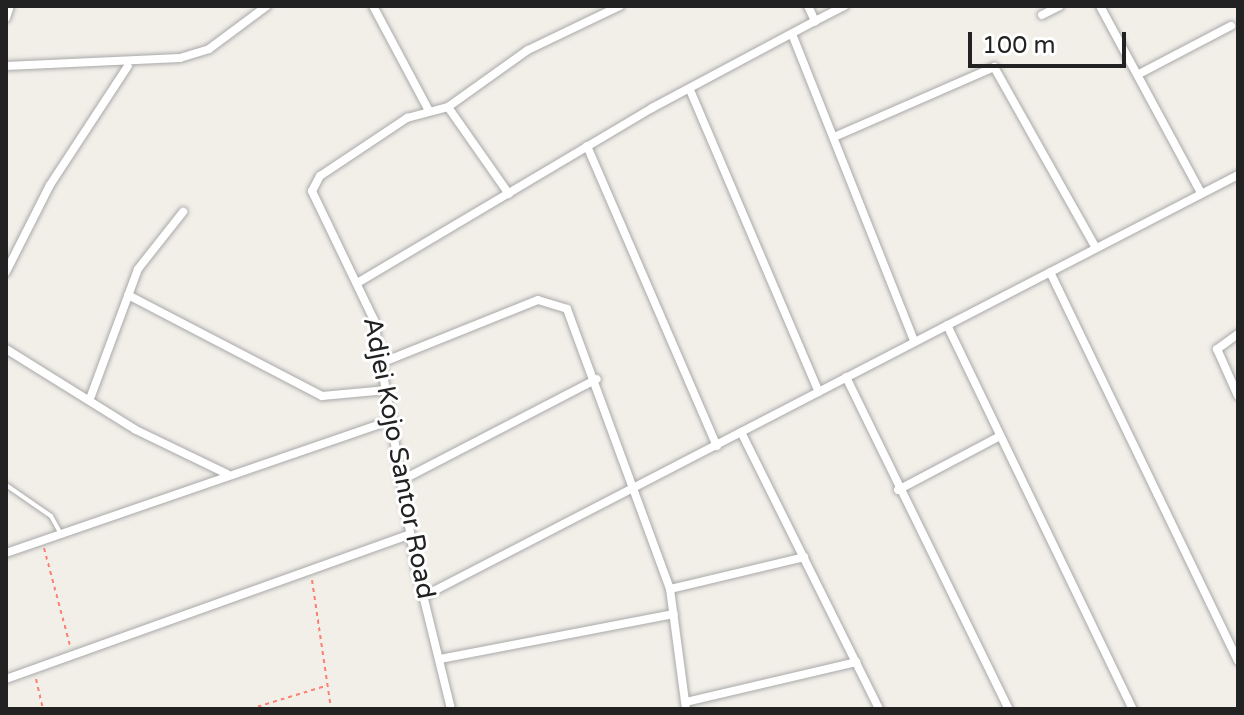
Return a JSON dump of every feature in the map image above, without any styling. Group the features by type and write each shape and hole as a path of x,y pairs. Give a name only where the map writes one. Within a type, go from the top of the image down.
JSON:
{"street":[{"path":"6,18 10,6"},
{"path":"6,66 128,66 209,49 267,6"},
{"path":"373,6 428,109 448,107 528,50 620,6"},
{"path":"808,6 815,21"},
{"path":"359,282 587,146 844,6"},
{"path":"1042,15 1060,6"},
{"path":"1100,6 1201,193"},
{"path":"1139,74 1231,26"},
{"path":"792,34 914,341"},
{"path":"6,272 56,175 128,66"},
{"path":"834,137 994,67 1095,246"},
{"path":"690,90 819,392"},
{"path":"448,107 509,194"},
{"name":"Adjei Kojo Santor Road","path":"428,109 320,176 312,191 359,282 381,363 404,479 410,534 451,709"},
{"path":"587,146 717,446"},
{"path":"426,595 717,446 1095,246 1238,175"},
{"path":"91,396 128,295 155,243 183,212"},
{"path":"1050,272 1238,661"},
{"path":"128,295 322,396 387,390"},
{"path":"381,363 550,300 574,320 637,485 670,589 686,706 856,662"},
{"path":"947,325 1133,709"},
{"path":"1238,334 1217,349 1238,396"},
{"path":"6,349 91,396 136,430 228,475"},
{"path":"846,377 898,490 1009,709"},
{"path":"404,479 597,379"},
{"path":"6,553 43,543 228,475 393,420"},
{"path":"741,432 879,709"},
{"path":"898,490 1000,436"},
{"path":"6,679 34,670 72,651 410,534"},
{"path":"670,589 804,557"},
{"path":"440,659 674,614"}],"lane":[{"path":"6,485 51,516 61,534"}],"path":[{"path":"43,543 72,651"},
{"path":"310,567 325,686 331,709"},
{"path":"34,670 43,709"},
{"path":"250,709 325,686"}]}
